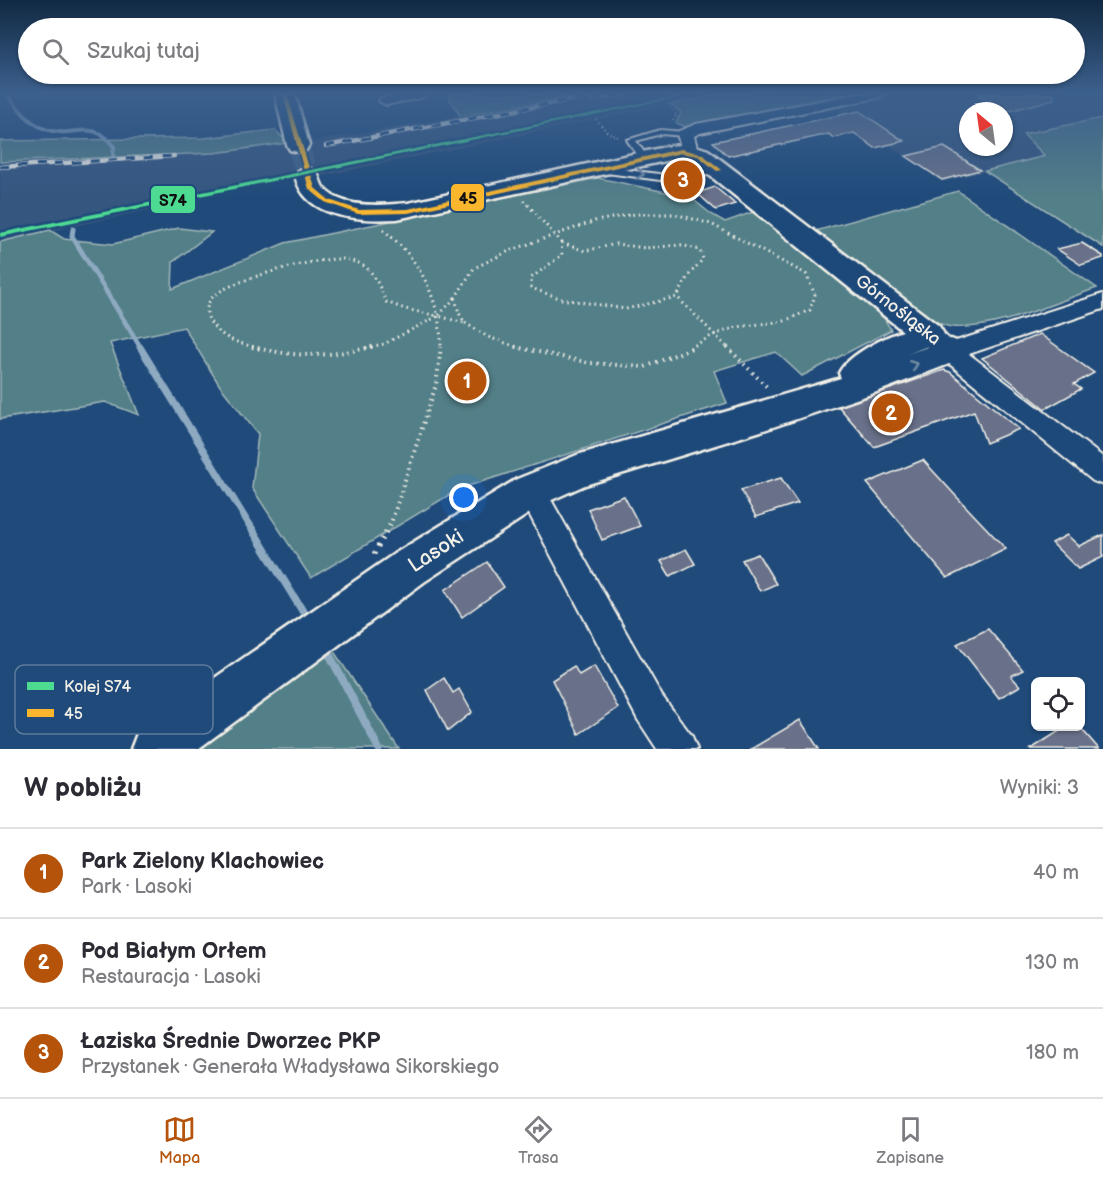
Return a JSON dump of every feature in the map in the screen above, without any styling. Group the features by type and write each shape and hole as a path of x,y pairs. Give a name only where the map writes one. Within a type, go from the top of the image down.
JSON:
{"street":[{"path":"294,129 298,145"},
{"path":"307,175 312,189 327,201 358,212 408,211 598,170 638,150 681,151 696,129"},
{"name":"Górnośląska","path":"688,143 700,155 1103,473"},
{"path":"939,342 996,335 1103,301"},
{"name":"Lasoki","path":"213,708 409,568 531,491 577,471 623,456 862,384 939,342"},
{"path":"531,491 650,708 679,749"},
{"name":"Lasoki","path":"156,749 177,734"}],"lane":[{"path":"638,150 637,137 666,132 688,143"},
{"path":"598,170 683,180 719,170"}],"path":[{"path":"605,129 611,135 638,150"},
{"path":"517,194 561,242 573,250 588,252 614,244 646,249 675,243 689,244 700,250 703,259 688,276 677,297"},
{"path":"358,212 403,246 429,288 438,316 442,348 439,376 397,505 381,545 369,562"},
{"path":"455,298 438,316 384,344 332,355 287,355 221,336 207,317 206,308 213,296 235,282 311,262 342,259 360,262 377,279 386,302 405,309 438,316 465,322 488,337 528,351 590,363 645,367 695,346 713,334 737,327 784,321 810,310 815,294 806,274 711,224 675,214 634,214 595,221 508,250 474,268 455,298"},
{"path":"561,242 562,255 531,278 531,288 544,296 618,309 634,309 669,297 677,297 713,334 803,403"},
{"path":"455,298 459,313 465,322"}],"shaded area":[{"path":"384,129 550,129 322,176 321,173 0,242 0,162 214,153 288,143 291,145"},
{"path":"866,129 959,129 959,156 1013,156 1013,129 1049,129 1024,134 1046,156 942,182"}],"green space":[{"path":"1048,129 1103,129 1103,247 985,171 1045,156 1023,134"},
{"path":"275,130 288,143 214,153 0,162 0,141 204,138"},
{"path":"598,178 690,197 725,222 753,212 884,318 891,330 802,376 776,352 714,371 727,403 459,489 311,578 252,488 258,434 220,386 184,327 110,343 139,415 105,402 0,419 0,242 50,230 64,239 113,244 179,228 212,232 173,262 172,289 285,243"},
{"path":"958,191 1097,288 1007,320 970,327 952,327 922,314 812,232"},
{"path":"327,641 399,749 179,749 200,734 213,734 213,724"}],"building":[{"path":"774,129 886,129 904,141 875,148 854,133 833,138 829,134 728,156 713,142"},
{"path":"944,147 980,170 942,180 906,156"},
{"path":"715,187 735,204 716,210 697,193"},
{"path":"1082,243 1103,258 1081,265 1057,249"},
{"path":"1040,334 1094,373 1074,384 1081,389 1045,409 982,358"},
{"path":"944,370 950,372 1019,429 986,443 974,411 874,447 839,407"},
{"path":"923,460 1006,549 947,578 867,483"},
{"path":"781,478 798,503 756,517 741,490"},
{"path":"624,496 640,526 602,540 588,509"},
{"path":"1067,535 1079,546 1103,535 1103,557 1078,569 1052,543"},
{"path":"686,549 695,564 670,576 661,561"},
{"path":"758,554 776,584 760,591 742,560"},
{"path":"487,562 504,587 462,617 445,590"},
{"path":"988,629 1023,670 1011,676 1020,686 999,698 957,644"},
{"path":"574,666 579,675 594,666 618,708 579,734 552,680"},
{"path":"444,678 453,693 459,689 472,712 448,731 427,690"},
{"path":"800,720 819,749 751,749"},
{"path":"1059,731 1083,731 1099,749 1031,749"}],"waterway":[{"path":"45,129 55,132 82,130 98,133 114,147 113,156"},
{"path":"73,229 72,236 141,348"},
{"path":"140,347 250,526"},
{"path":"249,524 305,615"},
{"path":"327,650 379,749"}],"tunnel":[{"path":"298,145 307,175"}],"railway":[{"path":"326,146 416,129"},
{"path":"0,167 174,156"}],"rail line":[{"name":"S74","path":"0,235 520,129"}],"transit line":[{"name":"45","path":"295,129 312,189 327,201 358,212 408,211 681,151 700,155 719,170"}],"place":[{"name":"Łaziska Średnie Dworzec PKP","path":"683,180"},
{"name":"Park Zielony Klachowiec","path":"467,381"},
{"name":"Pod Białym Orłem","path":"891,413"}]}
